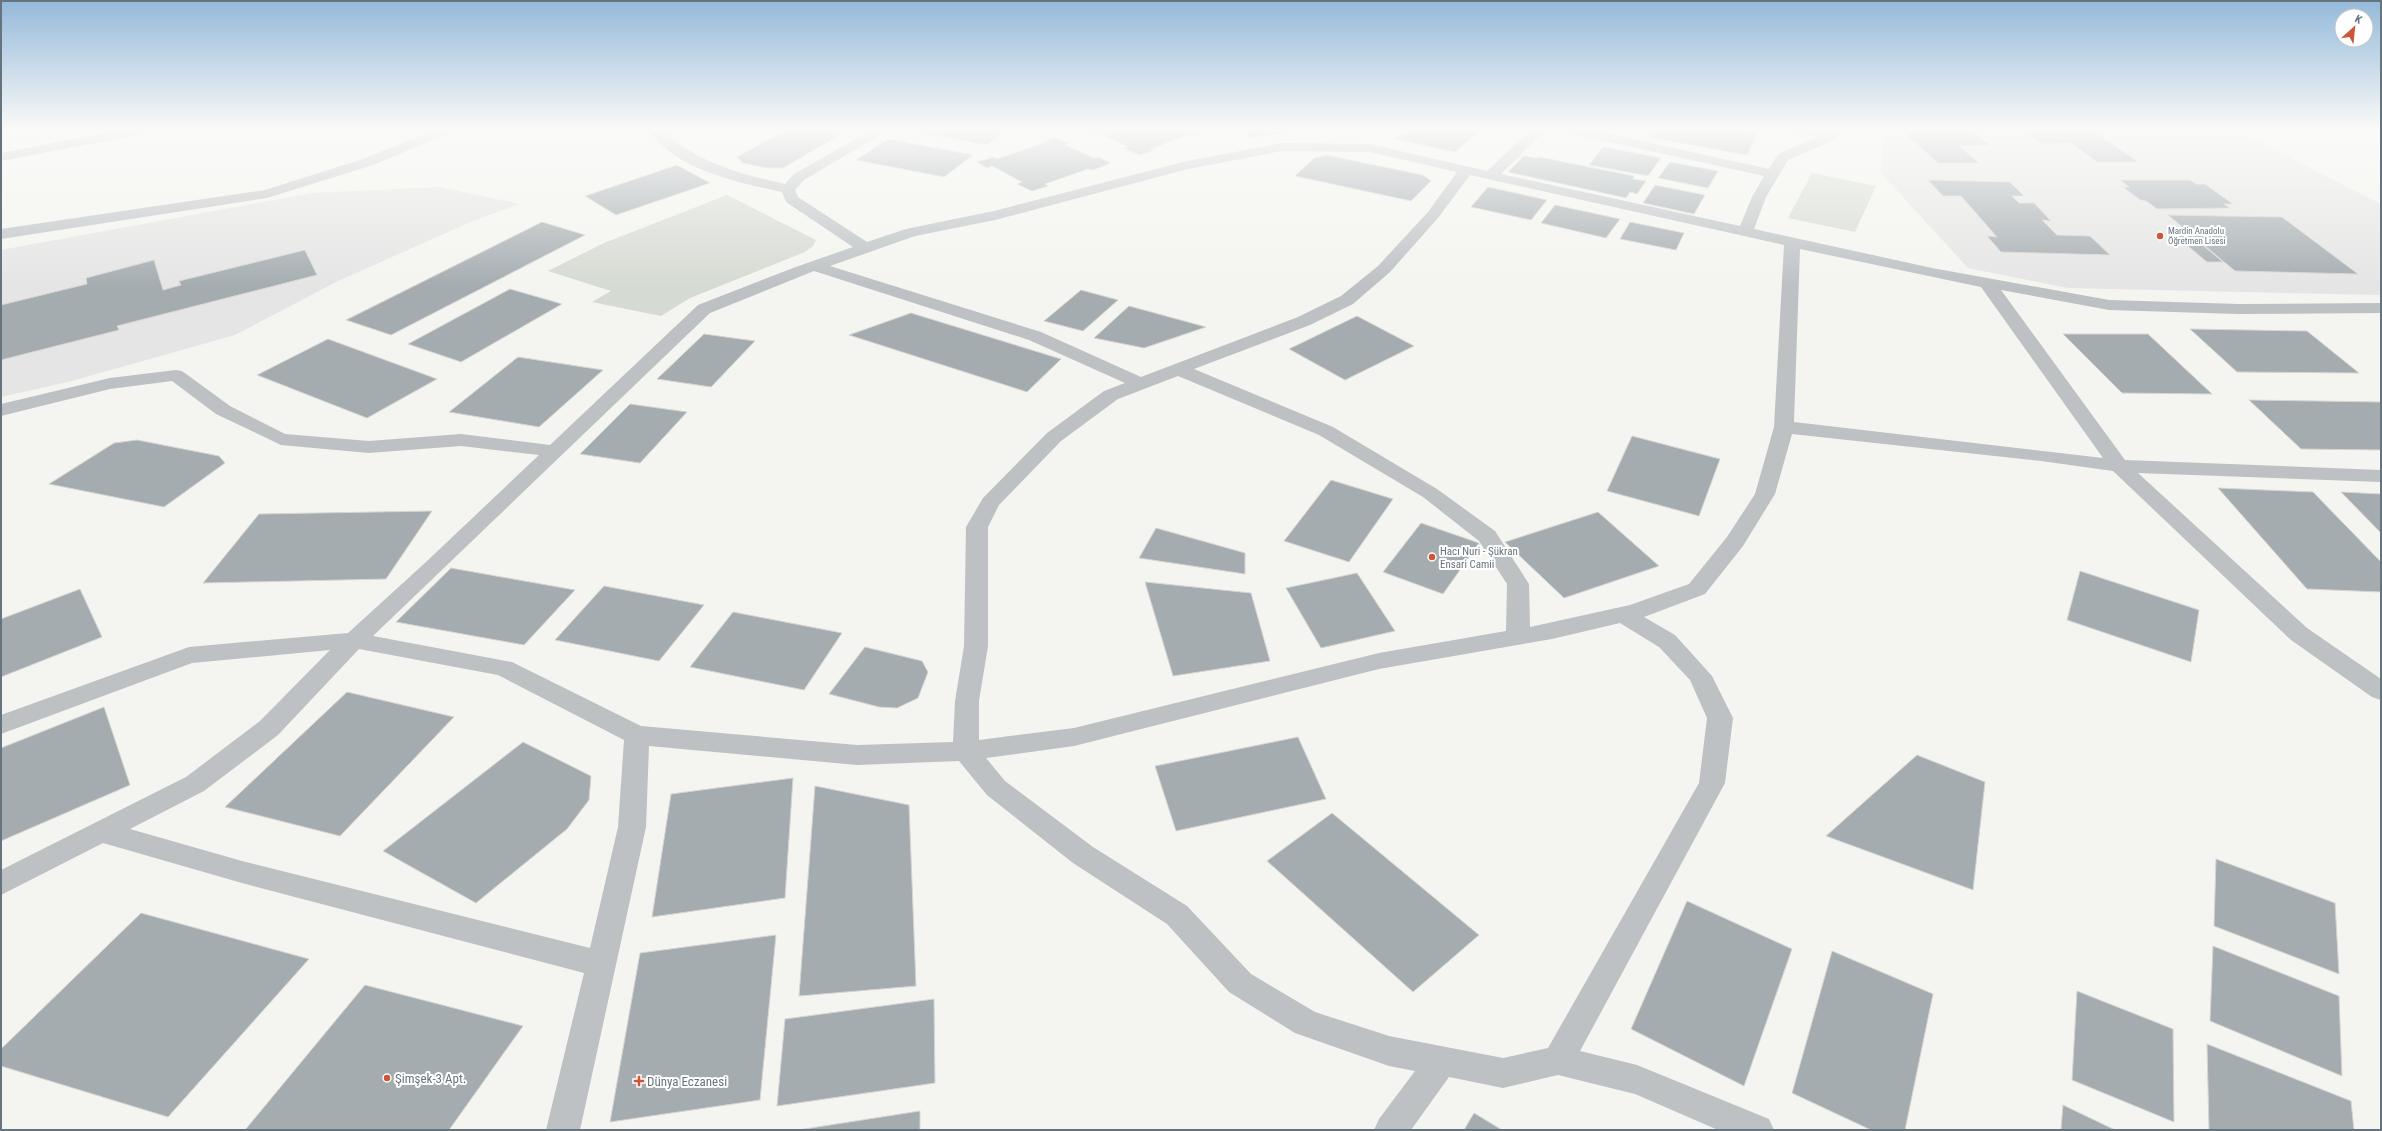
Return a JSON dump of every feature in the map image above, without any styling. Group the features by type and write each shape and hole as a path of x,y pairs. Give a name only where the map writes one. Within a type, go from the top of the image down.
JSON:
{"street":[{"path":"1,234 267,194 306,182"},
{"path":"756,182 788,189"},
{"path":"788,189 795,182"},
{"path":"1,883 195,784 269,728 354,640 704,310 814,266 911,232 995,215 1123,182"},
{"path":"1458,182 1433,216 1384,268 1347,300 1304,321 1177,369 1112,396 1054,437 990,502 977,526 976,646 967,701 966,751 996,788 1076,850 1177,915 1240,983 1306,1023 1390,1051 1503,1073 1558,1060 1637,1080 1756,1130"},
{"path":"1521,182 1744,232 1987,283 2109,305 2238,309 2381,308"},
{"path":"1744,232 1759,197 1768,182"},
{"path":"788,189 791,199 865,248"},
{"path":"1,725 189,655 354,640 504,668 637,735 858,755 966,751 1074,737 1379,661 1623,615 1697,589 1735,541 1766,494 1784,427 1792,242"},
{"path":"814,266 1035,336 1141,384"},
{"path":"1987,283 2119,466 2299,634 2381,691"},
{"path":"1177,369 1326,431 1430,493 1487,536 1518,584 1518,636"},
{"path":"1,410 63,394 143,377 176,375 223,410 281,439 369,447 461,440 554,451"},
{"path":"1784,427 2041,455 2119,466 2381,476"},
{"path":"1558,1060 1712,783 1720,718 1700,676 1667,641 1623,615"},
{"path":"563,1130 632,827 637,735"},
{"path":"101,832 242,872 600,964"},
{"path":"1391,1130 1442,1061"}],"shaded area":[{"path":"1807,182 1855,182 1876,186 1855,232 1788,218"},
{"name":"Mardin Anadolu Öğretmen Lisesi","path":"1889,182 2337,182 2381,204 2381,295 2068,288 1968,268"},
{"path":"439,187 520,204 475,220 338,281 235,335 68,382 1,397 1,250 312,193"},
{"path":"727,195 816,240 813,246 805,252 690,298 661,316 592,302 611,291 548,271 604,243"}],"building":[{"path":"627,182 710,183 616,215 585,196"},
{"path":"1022,182 1051,182 1045,184 1048,186 1032,191 1017,184"},
{"path":"1322,182 1430,182 1411,201"},
{"path":"1552,182 1645,182 1637,194 1630,192 1626,198"},
{"path":"1677,182 1712,182 1708,188"},
{"path":"1930,182 2010,182 2024,196 2012,196 2019,203 2034,203 2051,221 2042,220 2057,235 2090,236 2110,255 2001,252 1987,236 1997,237 1961,196 1943,196"},
{"path":"2122,182 2193,182 2196,184 2205,184 2233,204 2224,204 2230,208 2157,209 2146,201 2140,200 2123,187 2129,187"},
{"path":"1655,185 1705,195 1694,214 1643,203"},
{"path":"1488,187 1547,200 1531,220 1471,207"},
{"path":"1555,205 1620,219 1606,238 1541,223"},
{"path":"2168,215 2282,217 2358,274 2235,271"},
{"path":"542,222 585,235 391,335 346,320"},
{"path":"1630,222 1684,233 1676,250 1620,239"},
{"path":"2165,227 2181,227 2223,262 2207,262"},
{"path":"305,250 317,275 117,326 119,330 1,360 1,305 87,284 86,278 154,260 163,290 181,285 179,281"},
{"path":"510,289 562,304 461,362 408,344"},
{"path":"1081,290 1118,300 1083,331 1044,321"},
{"path":"1129,306 1206,327 1144,348 1094,338"},
{"path":"911,313 1061,359 1027,392 849,335"},
{"path":"1357,316 1414,346 1345,380 1289,349"},
{"path":"2190,329 2307,331 2359,373 2237,372"},
{"path":"704,334 755,341 711,387 657,379"},
{"path":"2063,334 2148,334 2212,394 2122,393"},
{"path":"328,339 437,379 367,418 257,375"},
{"path":"518,357 603,370 539,427 449,412"},
{"path":"2249,400 2381,402 2381,450 2301,449"},
{"path":"630,404 687,412 640,463 580,454"},
{"path":"1632,436 1720,459 1699,516 1607,491"},
{"path":"137,440 219,456 225,463 164,507 49,484 114,443"},
{"path":"1331,480 1393,499 1349,562 1284,541"},
{"path":"2218,488 2313,492 2381,562 2381,592 2307,589"},
{"path":"2341,492 2381,494 2381,533"},
{"path":"432,511 386,579 203,583 259,514"},
{"path":"1598,512 1659,566 1564,598 1505,542"},
{"name":"Hacı Nuri - Şükran Ensari Camii","path":"1421,523 1479,543 1443,594 1383,572"},
{"path":"1156,528 1245,553 1245,574 1139,558"},
{"path":"451,568 575,590 524,645 396,622"},
{"path":"2080,571 2199,610 2191,662 2067,620"},
{"path":"1357,573 1395,631 1321,648 1286,588"},
{"path":"1145,582 1251,593 1270,661 1173,676"},
{"path":"604,586 704,605 659,661 555,640"},
{"path":"80,589 102,637 1,677 1,619"},
{"path":"733,612 842,633 804,690 690,667"},
{"path":"865,647 922,661 928,672 918,698 897,708 879,707 829,694"},
{"path":"347,692 454,717 340,836 225,807"},
{"path":"104,707 130,785 1,841 1,748"},
{"path":"1298,737 1326,799 1176,831 1155,766"},
{"path":"523,742 591,776 589,800 567,829 476,903 383,851"},
{"path":"1917,755 1985,782 1973,890 1826,836"},
{"path":"793,778 785,898 652,917 671,794"},
{"path":"815,786 909,805 916,986 799,996"},
{"path":"1332,813 1479,935 1413,992 1267,861"},
{"path":"2216,859 2335,903 2339,974 2214,926"},
{"path":"1687,901 1792,949 1744,1086 1631,1029"},
{"path":"141,913 309,959 168,1117 1,1066 1,1049"},
{"path":"776,935 760,1100 610,1122 640,953"},
{"path":"2213,946 2339,996 2342,1076 2210,1021"},
{"path":"1832,951 1933,994 1905,1130 1871,1130 1792,1093"},
{"name":"Şimşek-3 Apt.","path":"365,985 523,1026 449,1130 245,1130"},
{"path":"2077,991 2173,1029 2174,1122 2072,1080"},
{"path":"934,999 935,1083 777,1106 785,1019"},
{"path":"2207,1044 2351,1101 2354,1130 2209,1130"},
{"path":"2063,1105 2115,1130 2061,1130"},
{"path":"920,1111 920,1130 798,1130"},
{"path":"1474,1113 1502,1130 1464,1130"}],"place":[{"name":"Mardin Anadolu Öğretmen Lisesi","path":"2160,236"},
{"name":"Hacı Nuri - Şükran Ensari Camii","path":"1432,557"},
{"name":"Şimşek-3 Apt.","path":"387,1078"},
{"name":"Dünya Eczanesi","path":"639,1081"}]}
